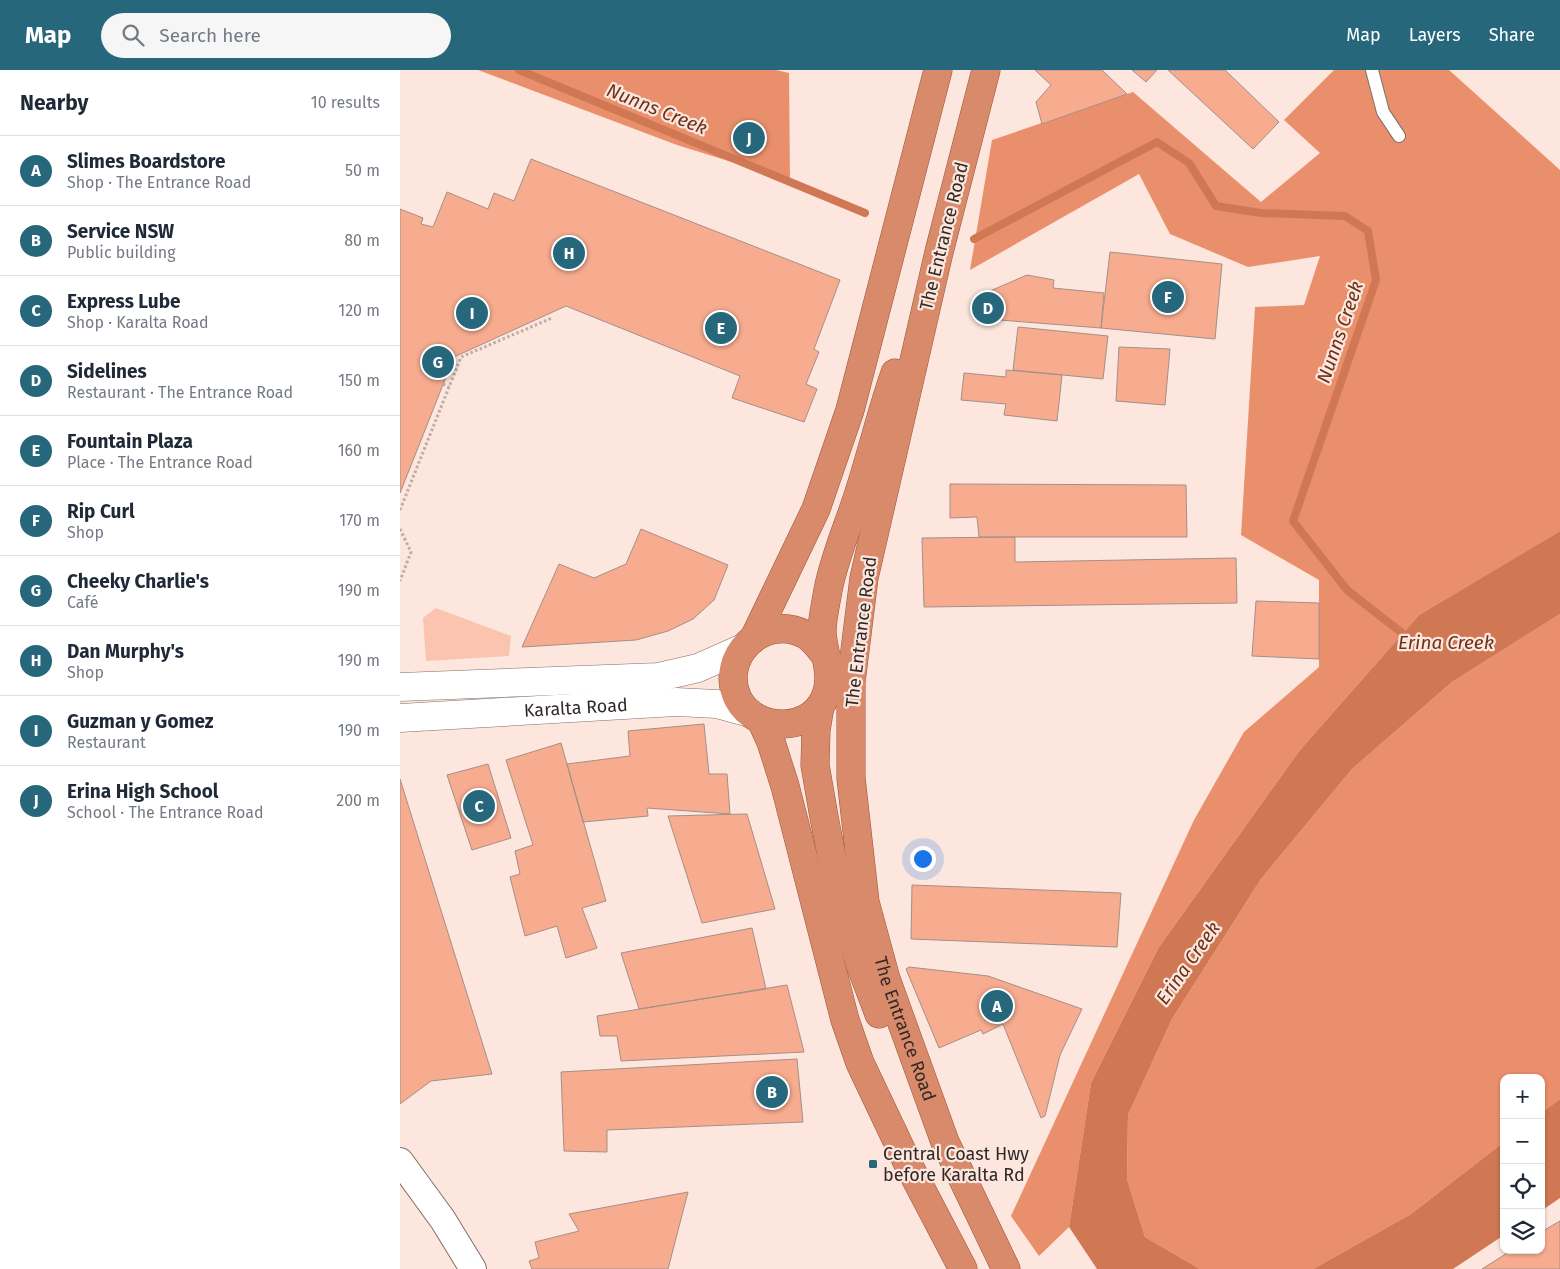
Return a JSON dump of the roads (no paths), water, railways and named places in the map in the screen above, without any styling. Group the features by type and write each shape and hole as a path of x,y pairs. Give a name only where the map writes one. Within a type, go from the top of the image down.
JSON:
{"highway":[{"path":"938,70 850,410 816,509 749,642 735,662 733,680 738,699 755,717 770,742 785,786 845,1020 857,1054 908,1164 963,1269"},
{"name":"The Entrance Road","path":"986,70 939,252 864,578 851,682 850,778 865,902 886,980 945,1142 1006,1269"},
{"path":"755,717 776,725 793,724 808,717 820,706 826,696 830,676 822,631 828,589 887,396 939,252"},
{"path":"749,642 769,630 786,628 804,634 817,644 827,658"},
{"path":"820,706 816,730 815,765 840,898 860,964 890,1043 945,1142"}],"street":[{"name":"Karalta Road","path":"400,687 659,677 698,668 749,642"},
{"name":"Karalta Road","path":"400,718 676,702 717,704 755,717"},
{"path":"400,1160 443,1220 473,1269"}],"lane":[{"path":"1372,70 1383,112 1399,136"}],"water":[{"name":"Erina Creek","path":"1560,531 1560,614 1452,682 1352,769 1261,879 1172,1019 1128,1115 1127,1179 1145,1237 1200,1269 1097,1269 1069,1227 1091,1083 1159,947 1300,750 1419,615"},
{"path":"1560,1099 1560,1198 1545,1208 1545,1119 1545,1110"},
{"path":"1500,1145 1500,1238 1453,1269 1313,1269 1411,1214"}],"waterway":[{"name":"Nunns Creek","path":"519,70 865,213"},
{"name":"Nunns Creek","path":"974,239 1157,142 1189,163 1216,206 1261,213 1345,216 1368,231 1376,280 1293,521 1347,590 1411,640"}],"place":[{"name":"Erina High School","path":"749,138"},
{"name":"Dan Murphy's","path":"569,253"},
{"name":"Rip Curl","path":"1168,297"},
{"name":"Sidelines","path":"988,308"},
{"name":"Guzman y Gomez","path":"472,313"},
{"name":"Fountain Plaza","path":"721,328"},
{"name":"Cheeky Charlie's","path":"438,362"},
{"name":"Express Lube","path":"479,806"},
{"name":"Slimes Boardstore","path":"997,1006"},
{"name":"Service NSW","path":"772,1092"},
{"name":"Central Coast Hwy before Karalta Rd","path":"873,1164"}]}
